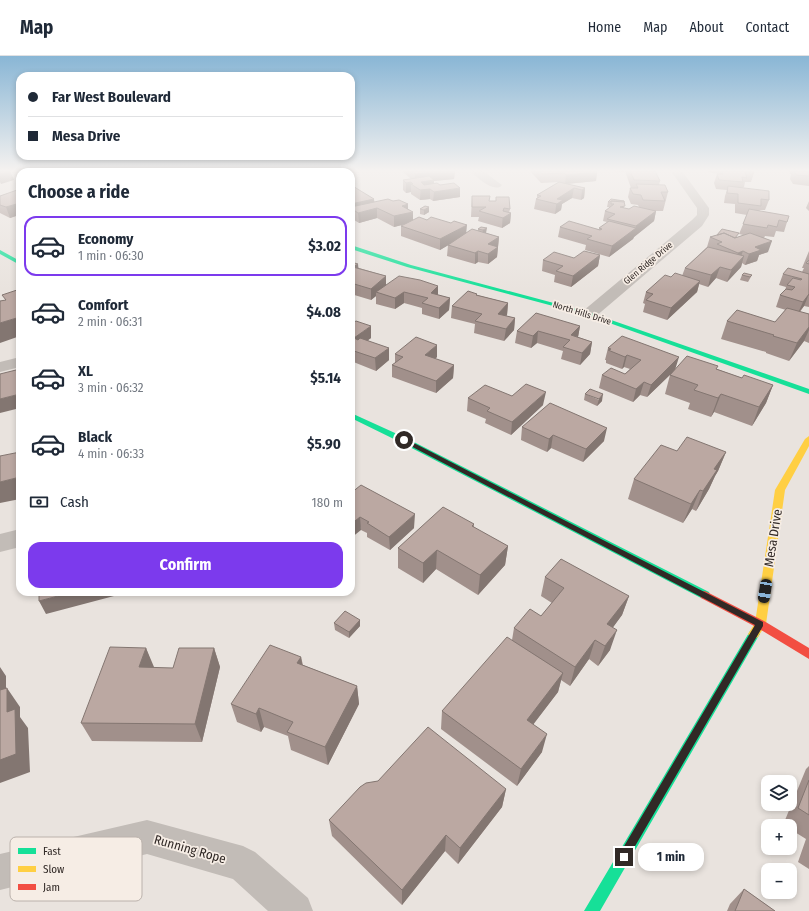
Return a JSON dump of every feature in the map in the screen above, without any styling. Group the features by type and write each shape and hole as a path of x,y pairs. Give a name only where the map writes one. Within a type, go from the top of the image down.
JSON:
{"street":[{"name":"Glen Ridge Drive","path":"589,314 697,223 703,215 703,211"},
{"name":"North Hills Drive","path":"355,248 409,266 589,314 809,392"},
{"path":"0,252 16,261"},
{"path":"0,367 16,363"},
{"path":"355,417 404,440 760,624 809,654"},
{"name":"Mesa Drive","path":"592,911 760,624 780,490 809,439"},
{"path":"0,543 16,539"},
{"name":"Running Rope","path":"142,838 148,837 243,864 294,911"},
{"name":"Running Rope","path":"0,872 10,870"}],"building":[{"path":"355,211 366,211 358,213"},
{"path":"383,211 413,212 394,216"},
{"path":"479,211 503,211 511,213 503,218"},
{"path":"605,211 656,211 636,226 607,219 615,214"},
{"path":"748,211 760,211 789,216 787,222 779,220 777,227 768,225 767,228 743,224"},
{"path":"419,217 427,220 431,217 451,223 454,221 467,225 440,239 401,226"},
{"path":"569,221 600,230 602,229 599,228 609,221 636,228 612,246 587,239 592,236 560,227"},
{"path":"481,227 487,228 483,230 478,229"},
{"path":"472,229 499,237 488,244 498,247 488,254 478,251 475,253 448,245"},
{"path":"722,229 739,233 735,238 724,233 717,235"},
{"path":"724,233 735,238 750,233 772,241 755,247 761,250 749,254 743,251 738,253 717,244 722,242 710,237"},
{"path":"708,247 744,256 731,270 720,267 711,275 685,268"},
{"path":"584,251 600,255 573,276 556,271 563,266 543,260 554,252 574,258"},
{"path":"355,268 386,276 371,289 355,284"},
{"path":"788,268 809,274 809,294 803,302 780,295 786,289 792,290 795,287 787,285 793,278 802,279 783,274"},
{"path":"675,273 700,281 671,308 646,300 653,294 646,292 665,275 671,277"},
{"path":"744,273 752,275 750,277 742,275"},
{"path":"399,276 420,280 438,286 431,293 450,298 439,308 422,303 428,298 404,292 395,298 376,292"},
{"path":"16,290 16,318 0,323 0,301 6,300 2,295"},
{"path":"468,291 477,294 476,295 508,303 498,314 515,318 506,329 475,321 482,314 452,306"},
{"path":"787,308 809,314 809,327 797,343 727,321 737,310 775,322"},
{"path":"536,313 580,326 571,335 592,342 582,353 563,347 570,340 538,331 533,336 517,331"},
{"path":"356,321 371,326 355,337"},
{"path":"622,336 679,357 651,385 644,382 636,389 602,375 611,368 625,374 641,360 627,355 625,357 608,350 611,349 608,348"},
{"path":"416,337 437,345 425,355 454,365 436,381 392,365 403,357 395,354"},
{"path":"355,338 358,340 360,338 389,348 375,358 355,351"},
{"path":"687,356 718,366 716,369 742,378 744,375 773,385 759,407 721,394 718,398 694,390 698,385 670,375"},
{"path":"16,370 16,395 0,399 0,374"},
{"path":"526,384 546,392 512,422 487,411 490,408 468,398 485,385 512,396"},
{"path":"590,389 603,394 599,399 585,394"},
{"path":"550,403 607,428 586,449 553,435 549,439 522,427"},
{"path":"687,437 726,452 714,469 717,470 703,491 700,490 691,504 634,479 661,445 677,451"},
{"path":"16,453 16,478 0,482 0,456"},
{"path":"361,485 415,514 389,537 360,517 355,521 355,490"},
{"path":"443,507 474,524 472,526 508,546 480,575 437,550 423,563 398,548"},
{"path":"561,559 629,596 607,624 617,630 605,646 595,640 575,667 514,628 530,609 541,616 564,588 545,577"},
{"path":"39,596 58,596 39,601"},
{"path":"345,611 360,620 349,632 334,623"},
{"path":"507,637 563,673 527,720 547,734 521,769 442,711"},
{"path":"270,645 301,657 297,663 357,686 325,747 287,732 293,722 259,708 256,714 231,704"},
{"path":"110,647 146,648 139,667 173,668 179,648 214,648 195,724 81,723"},
{"path":"7,688 7,712 15,709 16,754 0,760 0,690"},
{"path":"428,727 506,789 460,848 446,835 402,890 329,820 360,787 366,783 378,781"},
{"path":"809,780 809,815 798,808"},
{"path":"744,889 775,911 735,911"}],"traffic: fast":[{"path":"355,248 409,266 589,314 809,392"},
{"path":"0,252 16,261"},
{"path":"355,417 705,595"},
{"path":"592,911 754,634"}],"traffic: slow":[{"path":"754,634 760,624 780,490 809,439"}],"traffic: jam":[{"path":"705,595 760,624 809,654"}],"route":[{"path":"404,440 760,624 624,857"}]}
